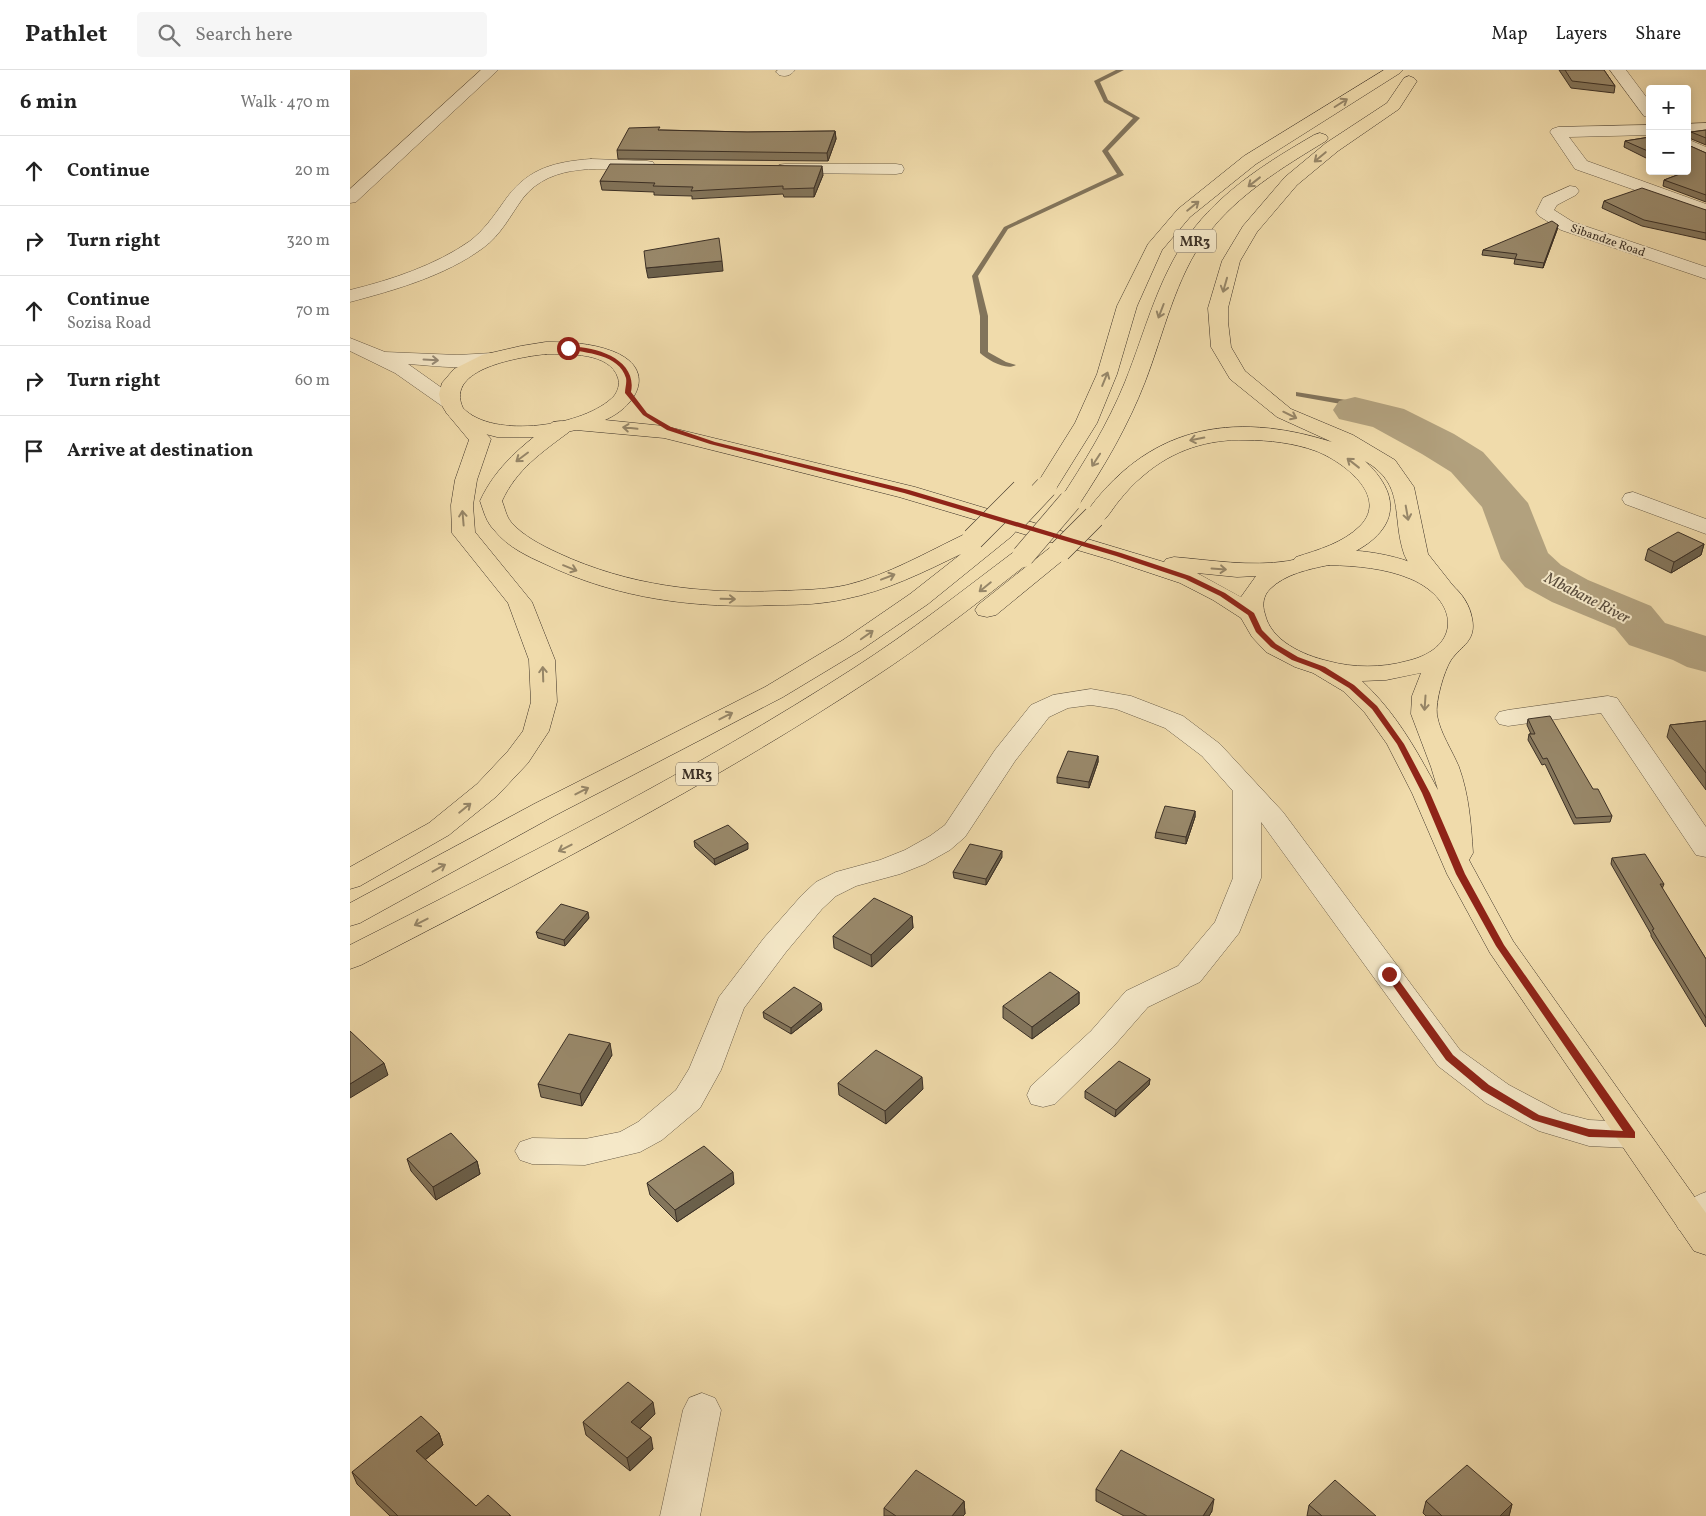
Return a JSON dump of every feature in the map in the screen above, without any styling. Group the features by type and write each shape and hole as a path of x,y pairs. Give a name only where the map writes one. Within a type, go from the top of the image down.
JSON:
{"main road":[{"name":"MR3","path":"350,916 544,810 782,687 852,645 912,604 1004,531 1046,487 1086,423 1107,374 1128,306 1154,248 1184,213 1250,160 1408,75"},
{"name":"MR3","path":"350,958 594,833 830,696 968,602 1023,556 1070,501 1104,448 1121,416 1167,297 1189,248 1220,209 1265,174 1369,109 1408,75"},
{"path":"594,833 834,712 981,616 1060,551 1094,517 1118,486 1165,450 1192,440 1224,435 1257,434 1292,438 1325,447 1346,458 1362,470 1376,486 1381,504 1375,524 1355,542 1337,552 1295,565 1269,577 1258,588 1252,601 1251,614 1258,630 1274,646 1295,658 1322,668 1354,674 1387,673 1416,668 1440,657 1453,646 1460,633 1461,619 1456,606 1416,555 1411,540 1403,488 1387,465 1346,440 1284,413 1237,376 1221,346 1218,322 1218,308 1231,262 1248,230 1291,181 1332,147 1393,106 1408,75"},
{"path":"350,879 439,829 487,790 518,757 536,731 544,702 542,660 520,602 464,533 462,505 466,480 480,439 455,409 449,392 455,381 467,371 492,359 524,350 546,348 588,350 605,355 618,362 627,371 630,381 628,392 609,410 569,425 528,431 507,431 472,423 455,409"},
{"path":"628,392 645,414 669,428 712,443"},
{"path":"1086,423 1022,490 973,539 927,561 854,590 806,597 751,600 697,598 639,589 597,578 566,567 523,544 499,521 491,501 497,484 514,463 569,425 664,432 907,492 1119,554 1188,578 1222,595 1251,614"},
{"path":"1119,554 1188,566 1237,570 1295,565 1329,558 1356,558 1408,569 1446,592"},
{"path":"1440,657 1425,696 1424,714 1456,801 1461,874"},
{"path":"1322,668 1352,686 1374,707 1400,744 1426,793 1461,874 1501,946 1631,1135 1701,1223"}],"street":[{"path":"350,198 490,70"},
{"path":"1618,70 1646,108"},
{"path":"1691,129 1706,128"},
{"path":"1646,130 1558,132 1582,165 1706,210"},
{"path":"1691,146 1706,153"},
{"path":"350,296 406,279 456,257 475,246 488,236 525,186 536,177 552,170 582,165 662,167"},
{"path":"772,169 896,169"},
{"name":"Sibandze Road","path":"1570,191 1549,202 1545,212 1566,226 1706,273"},
{"path":"350,344 382,357 421,379 455,409"},
{"path":"382,357 458,361 492,359"},
{"path":"1633,498 1706,527"},
{"path":"532,1152 585,1152 628,1143 650,1131 688,1098 705,1070 730,1005 775,945 812,902 826,889 846,879 890,867 915,857 940,843 955,831 1006,756 1040,711 1062,701 1091,697 1122,702 1174,722 1211,750 1278,826 1449,1058 1485,1087 1536,1118 1589,1133 1631,1135"},
{"path":"1508,718 1608,704 1706,848"},
{"path":"1043,1095 1102,1039 1137,999 1189,974 1228,926 1247,878 1247,790"},
{"path":"680,1516 702,1410"}],"building":[{"path":"1565,70 1604,70 1615,86 1572,81"},
{"path":"660,127 658,130 835,131 827,153 617,150 629,128"},
{"path":"1706,130 1706,138 1691,132"},
{"path":"1646,138 1646,150 1625,141"},
{"path":"1691,146 1706,153 1706,195 1664,180 1677,175 1691,175"},
{"path":"610,164 822,166 814,188 783,189 783,186 691,191 693,187 653,186 655,183 600,181"},
{"path":"1642,188 1706,210 1706,233 1644,220 1604,201"},
{"path":"1552,221 1558,225 1544,263 1515,259 1517,254 1483,250"},
{"path":"719,238 722,261 646,268 644,251"},
{"path":"1678,532 1704,544 1674,562 1648,549"},
{"path":"1550,716 1593,789 1598,789 1612,816 1576,818 1547,758 1543,759 1529,734 1535,734 1528,719"},
{"path":"1706,721 1706,773 1670,725"},
{"path":"1068,751 1098,756 1089,782 1057,777"},
{"path":"1165,806 1195,811 1186,837 1156,832"},
{"path":"728,825 748,843 714,859 694,841"},
{"path":"970,844 1002,851 986,879 953,872"},
{"path":"1645,854 1664,884 1660,884 1706,959 1706,1018 1652,930 1654,929 1612,858"},
{"path":"874,898 912,916 871,955 833,936"},
{"path":"561,904 588,912 564,940 536,932"},
{"path":"1050,972 1079,992 1032,1027 1003,1006"},
{"path":"794,987 821,1003 791,1028 763,1012"},
{"path":"350,1031 384,1063 350,1084"},
{"path":"569,1034 610,1043 580,1094 538,1084"},
{"path":"876,1050 922,1077 885,1111 838,1083"},
{"path":"1119,1061 1150,1079 1116,1110 1085,1091"},
{"path":"451,1133 477,1161 433,1187 407,1159"},
{"path":"704,1146 733,1172 675,1210 647,1183"},
{"path":"628,1382 653,1402 631,1422 651,1437 627,1458 583,1422"},
{"path":"421,1416 439,1433 416,1451 476,1506 488,1495 509,1516 398,1516 352,1472"},
{"path":"1121,1450 1214,1499 1203,1516 1147,1516 1096,1489"},
{"path":"1467,1465 1512,1504 1500,1516 1442,1516 1426,1501"},
{"path":"916,1470 964,1501 952,1516 896,1516 884,1508"},
{"path":"1335,1480 1376,1516 1322,1516 1309,1505"}],"waterway":[{"path":"1012,365 1004,364 984,353 984,316 975,276 1006,228 1121,175 1105,151 1137,118 1106,101 1097,81 1121,70"},
{"path":"1299,394 1343,402 1355,410"},
{"name":"Mbabane River","path":"1355,410 1388,418 1438,444 1467,462 1504,503 1526,559 1543,576 1570,591 1633,617 1647,634 1692,649 1706,656"}],"route":[{"path":"568,348 588,350 605,355 618,362 627,371 630,381 628,392 645,414 669,428 712,443 907,492 1119,554 1188,578 1222,595 1251,614 1258,630 1274,646 1295,658 1322,668 1352,686 1374,707 1400,744 1426,793 1461,874 1501,946 1631,1135 1589,1133 1536,1118 1485,1087 1449,1058 1389,974"}]}
